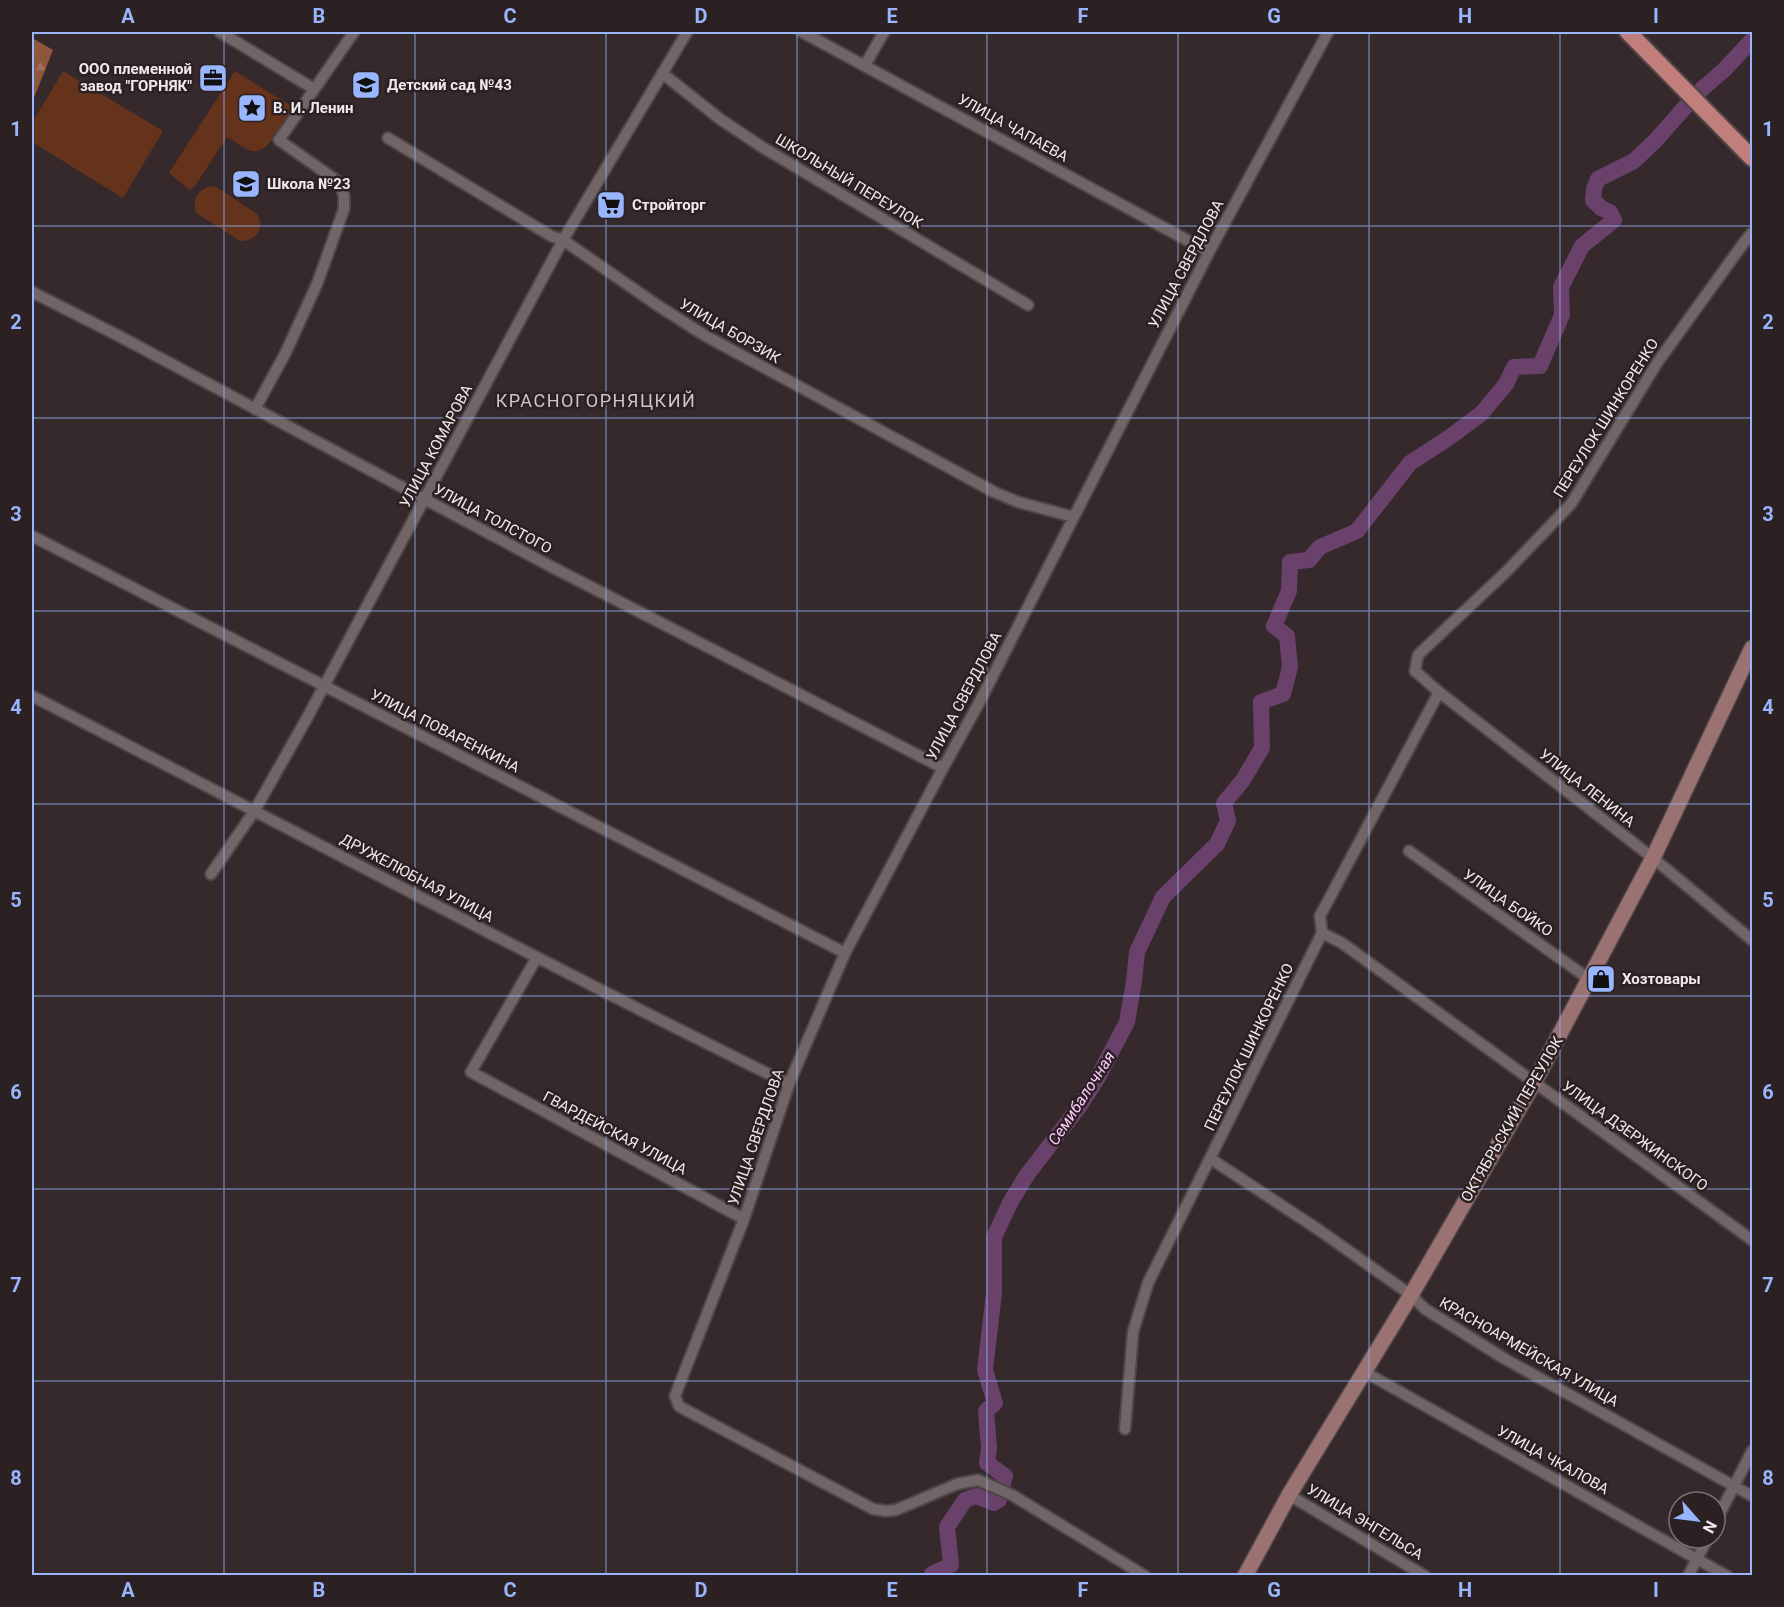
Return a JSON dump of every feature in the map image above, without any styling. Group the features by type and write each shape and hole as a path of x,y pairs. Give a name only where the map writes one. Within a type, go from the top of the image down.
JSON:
{"main road":[{"path":"1628,32 1752,158"}],"street":[{"path":"220,32 314,89"},
{"path":"255,409 285,354 317,284 344,209 344,196 340,183 279,140 354,32"},
{"name":"УЛИЦА КОМАРОВА","path":"211,874 255,810 563,240 687,32"},
{"name":"УЛИЦА ЧАПАЕВА","path":"802,32 1209,252"},
{"path":"865,65 884,32"},
{"name":"УЛИЦА СВЕРДЛОВА","path":"1145,1575 1011,1495 978,1480 970,1480 896,1510 873,1509 684,1409 679,1406 675,1396 744,1219 789,1084 844,953 979,703 1209,252 1328,32"},
{"name":"ШКОЛЬНЫЙ ПЕРЕУЛОК","path":"662,73 720,119 762,147 1028,304"},
{"name":"УЛИЦА БОРЗИК","path":"388,138 551,236 563,240 682,322 751,362 994,492 1018,502 1074,517"},
{"name":"ПЕРЕУЛОК ШИНКОРЕНКО","path":"1418,655 1507,571 1571,504 1657,363 1752,233"},
{"name":"УЛИЦА ТОЛСТОГО","path":"32,292 550,566 943,768"},
{"name":"УЛИЦА ПОВАРЕНКИНА","path":"32,536 844,953"},
{"name":"ОКТЯБРЬСКИЙ ПЕРЕУЛОК","path":"1245,1575 1289,1495 1411,1295 1534,1081 1653,858 1752,648"},
{"name":"УЛИЦА ЛЕНИНА","path":"1418,655 1415,671 1439,692 1653,858 1752,939"},
{"name":"ПЕРЕУЛОК ШИНКОРЕНКО","path":"1125,1429 1133,1332 1148,1283 1322,933 1320,916 1439,692"},
{"name":"ДРУЖЕЛЮБНАЯ УЛИЦА","path":"32,696 537,957 789,1084"},
{"name":"УЛИЦА БОЙКО","path":"1409,851 1589,979"},
{"name":"УЛИЦА ДЗЕРЖИНСКОГО","path":"1322,933 1342,943 1752,1240"},
{"name":"ГВАРДЕЙСКАЯ УЛИЦА","path":"537,957 471,1072 744,1219"},
{"name":"КРАСНОАРМЕЙСКАЯ УЛИЦА","path":"1211,1160 1319,1230 1411,1295 1425,1309 1505,1359 1752,1496"},
{"name":"УЛИЦА ЧКАЛОВА","path":"1363,1371 1727,1575"},
{"path":"1727,1499 1752,1451"},
{"name":"УЛИЦА ЭНГЕЛЬСА","path":"1289,1495 1425,1575"},
{"path":"1688,1575 1702,1550"}],"shaded area":[{"path":"63,71 163,131 123,198 32,142 32,123"},
{"path":"235,71 293,107 270,142 258,151 242,147 227,137 195,186 190,190 169,173"},
{"path":"211,186 218,188 257,214 260,224 255,237 240,241 196,213 195,204 199,192"}],"green space":[{"path":"32,38 53,50 32,103"}],"waterway":[{"name":"Семибалочная","path":"1702,89 1724,70 1752,40"},
{"name":"Семибалочная","path":"932,1576 951,1565 947,1527 965,1500 976,1496 994,1503 999,1500 1005,1476 987,1463 989,1448 986,1411 995,1403 985,1370 994,1293 994,1237 1011,1201 1027,1175 1079,1107 1097,1079 1127,1022 1137,952 1163,897 1217,844 1228,821 1224,803 1243,780 1262,748 1261,702 1283,694 1290,667 1287,636 1274,626 1289,591 1290,562 1309,560 1320,547 1357,531 1410,463 1481,414 1506,384 1514,367 1540,366 1562,315 1561,287 1582,246 1614,220 1610,212 1601,208 1593,200 1598,179 1634,161 1686,106"}],"place":[{"name":"ООО племенной завод \"ГОРНЯК\"","path":"213,78"},
{"name":"Детский сад №43","path":"366,85"},
{"name":"В. И. Ленин","path":"252,108"},
{"name":"Школа №23","path":"246,184"},
{"name":"Стройторг","path":"611,205"},
{"name":"Хозтовары","path":"1601,979"}],"district":[{"name":"КРАСНОГОРНЯЦКИЙ","path":"596,401"}]}
